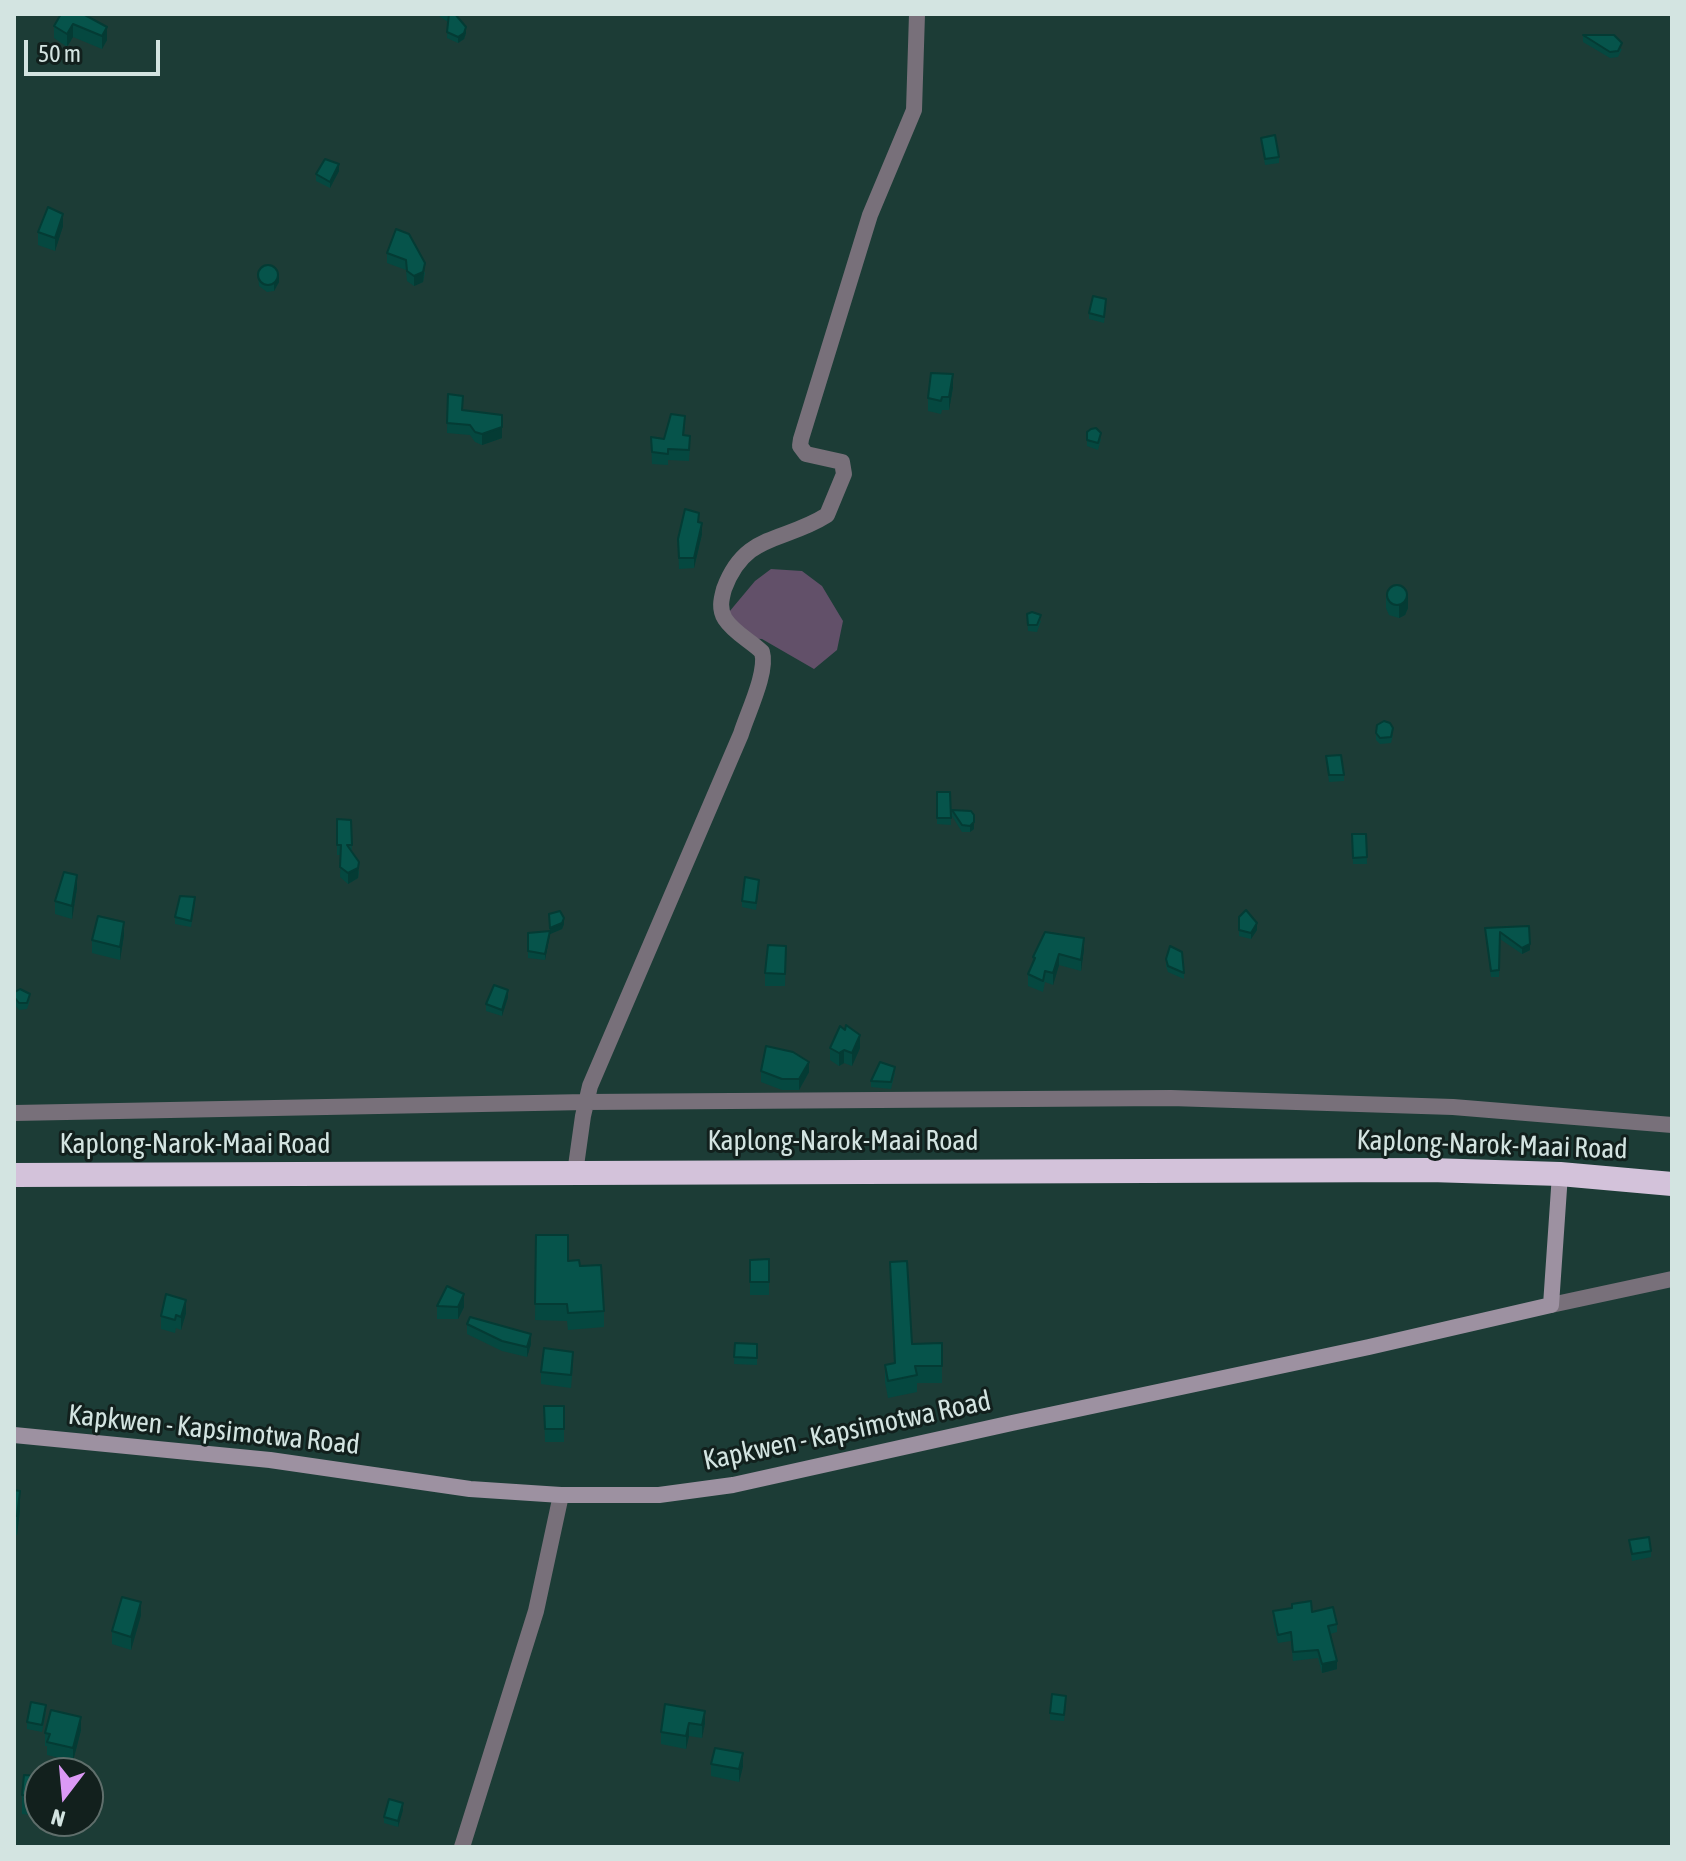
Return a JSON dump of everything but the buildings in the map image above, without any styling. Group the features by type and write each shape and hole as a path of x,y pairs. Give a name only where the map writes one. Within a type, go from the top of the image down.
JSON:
{"highway":[{"name":"Kaplong-Narok-Maai Road","path":"14,1175 1415,1169 1560,1174 1672,1184"}],"street":[{"path":"575,1173 590,1086 741,734 761,675 762,652 730,627 722,615 720,602 726,586 735,566 752,547 805,527 827,515 844,474 842,462 806,454 800,446 801,439 870,215 914,110 917,14"},
{"path":"14,1113 586,1102 1171,1098 1453,1107 1672,1125"},
{"path":"1560,1174 1551,1305 1672,1279"},
{"name":"Kapkwen - Kapsimotwa Road","path":"14,1435 270,1460 470,1489 561,1495 659,1495 733,1485 1551,1305"},
{"path":"462,1847 536,1611 561,1495"}],"shaded area":[{"path":"771,569 802,571 822,586 843,621 837,650 814,669 762,639 745,638 724,618 755,581"}]}
